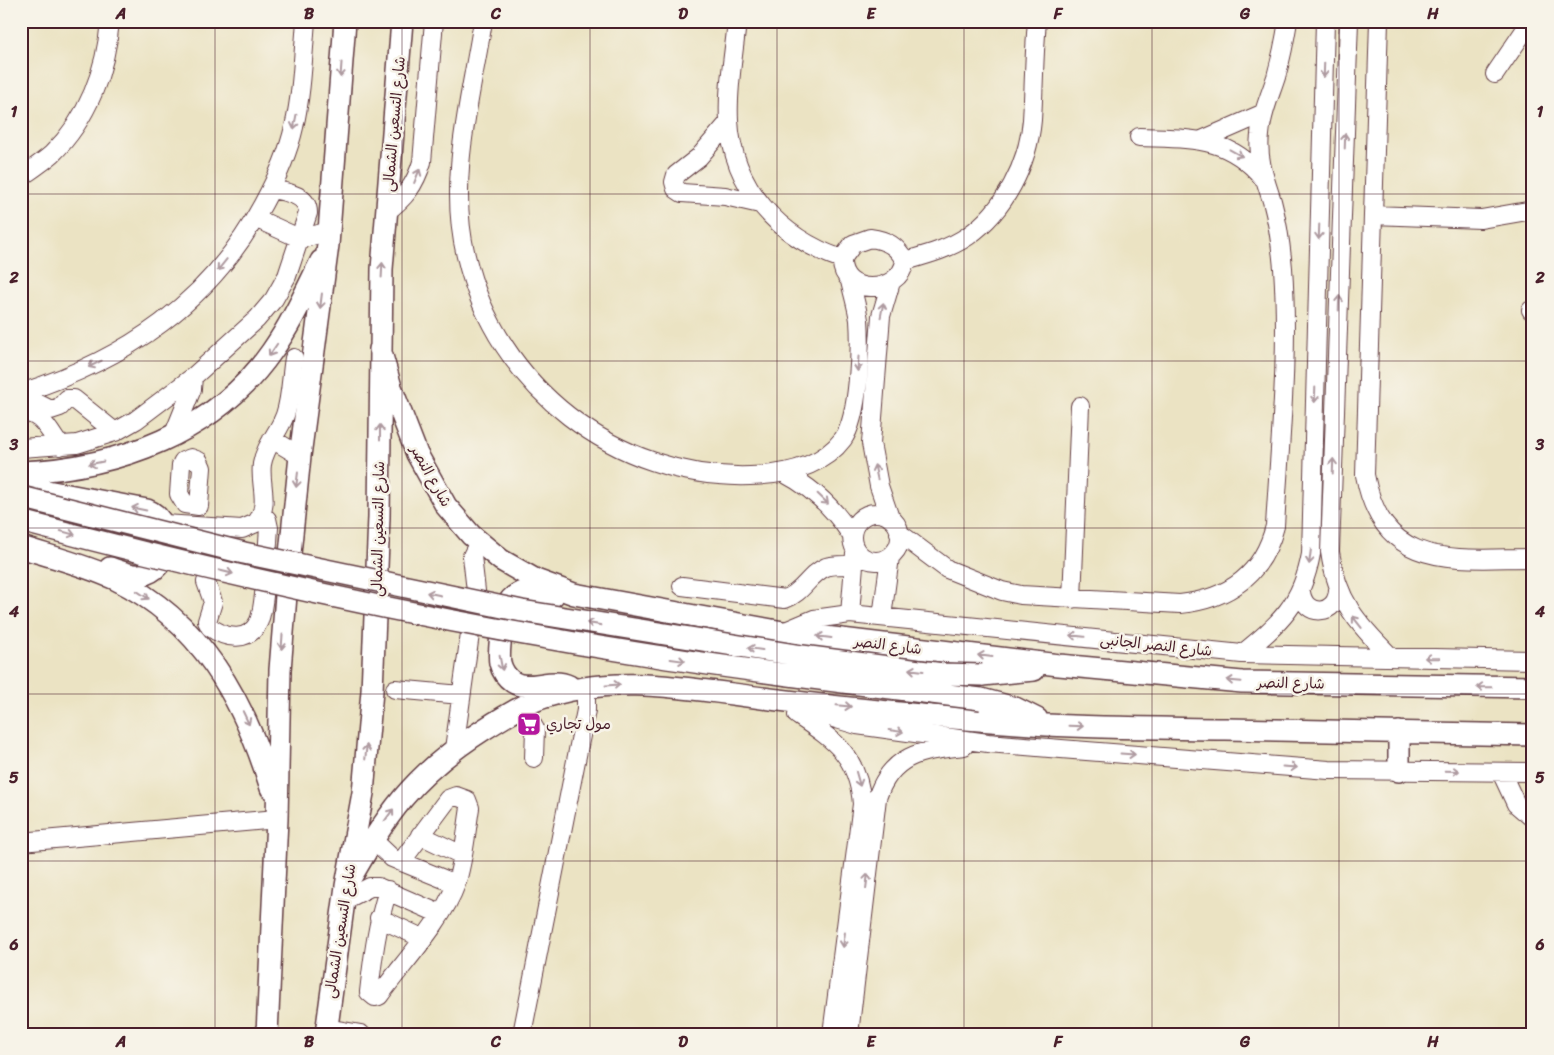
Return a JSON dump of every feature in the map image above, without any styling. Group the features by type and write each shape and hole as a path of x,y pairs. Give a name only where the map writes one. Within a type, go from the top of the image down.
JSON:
{"main road":[{"path":"266,1034 277,812 280,670 300,456 329,238 345,21"},
{"name":"شارع التسعين الشمالى","path":"326,1031 345,894 363,792 374,662 379,517 382,269 402,21"},
{"path":"21,472 69,468 117,458 173,436 218,408 260,368 284,332 329,238"},
{"name":"شارع النصر","path":"380,349 391,387 425,472 446,506 478,542 501,560 536,580 574,594 783,632 1059,665 1242,682 1533,687"},
{"path":"21,486 147,510 157,516 164,524 167,534 162,558 157,567 148,574 136,575 96,565 83,567"},
{"path":"21,497 253,555 522,611 802,656 943,674 982,675 1020,672 1059,665"},
{"path":"21,520 243,576 381,607 516,633 776,674 981,699 1015,708 1045,724"},
{"path":"21,548 115,579 159,606 186,632 212,662 234,695 253,731 277,812"},
{"path":"580,689 558,682 524,685 507,677 503,671 500,658 505,612 513,597 525,592 537,592 578,602 594,598"},
{"path":"345,894 372,840 405,793 454,749 538,699 580,689 634,684 658,685 778,700 1045,724 1533,735"},
{"path":"1399,732 1399,771"}],"street":[{"path":"21,394 106,359 166,320 217,272 256,218 271,189 294,128 306,21"},
{"path":"386,212 408,193 417,178 422,162 434,21"},
{"path":"483,21 460,161 460,224 474,286 486,315 501,343 519,369 564,414 617,447 646,460 676,468 708,474 739,476 784,473 805,466 820,458 843,439 855,406 859,339 856,305 850,281 842,267 842,259 846,250 853,244 870,238 887,242 901,253 905,261 901,274 891,282 872,287 861,286 850,281"},
{"path":"736,21 729,122 739,166 760,204 789,233 805,244 842,259"},
{"path":"905,261 948,247 968,236 992,215 1015,181 1026,153 1032,121 1038,21"},
{"path":"850,614 854,526 861,518 871,514 881,514 938,564 983,585 1021,595 1180,604 1194,603 1222,594 1233,588 1251,573 1267,552 1276,526 1285,336 1283,268 1279,238 1272,201 1263,178 1259,142 1264,113 1282,54 1288,21"},
{"path":"1242,654 1279,624 1301,592 1311,554 1325,21"},
{"path":"1301,592 1302,598 1309,608 1321,611 1332,606 1338,596 1330,552 1349,21"},
{"path":"1379,21 1365,475 1368,495 1377,514 1394,535 1405,544 1423,553 1443,558 1533,558"},
{"path":"1495,74 1530,21"},
{"path":"21,177 52,154 89,104 102,69 108,24"},
{"path":"1202,140 1264,113"},
{"path":"729,122 716,141 676,175 674,182 676,189 682,194 725,196 760,204"},
{"path":"1138,137 1202,140 1219,145 1249,161 1263,178"},
{"path":"21,448 60,446 94,440 119,430 193,377 270,304 287,276 301,239 308,213 307,203 302,198 271,189"},
{"path":"1373,215 1481,219 1533,210"},
{"path":"256,218 301,239 329,238"},
{"path":"882,617 890,557 899,542 895,526 879,486 872,443 881,316 891,282"},
{"path":"206,582 212,602 207,621 210,627 232,638 241,636 254,628 261,614 265,518 265,502 261,481 262,462 287,410 294,358"},
{"path":"173,436 192,389 193,377"},
{"path":"21,394 51,410 60,407 67,399 74,399 119,430 134,452"},
{"path":"1072,599 1080,406"},
{"path":"21,414 28,412 36,415 60,446"},
{"path":"282,423 305,420"},
{"path":"272,439 300,456"},
{"path":"843,439 872,443"},
{"path":"784,473 817,494 830,506 854,550 862,558 871,561 881,561 890,557"},
{"path":"198,526 199,506"},
{"path":"164,524 247,529 265,518 293,523"},
{"path":"454,749 476,591 472,556 478,542"},
{"path":"682,586 785,599 796,594 823,568 833,565 854,550"},
{"path":"1338,589 1358,623 1391,657"},
{"name":"شارع النصر الجانبى","path":"783,632 814,619 850,614 1242,654 1533,660"},
{"path":"395,689 462,695"},
{"path":"522,1034 586,710 580,689"},
{"path":"778,700 816,715 857,726 988,743 1329,770 1533,772"},
{"path":"778,700 838,745 852,762 860,789 862,804 832,1034"},
{"path":"522,707 536,729 534,758"},
{"path":"849,1034 880,788 891,771 914,755 931,750 988,743"},
{"path":"1501,772 1516,804 1523,811 1533,816"},
{"path":"388,890 379,918 371,969 369,992 372,997 379,996 440,914 456,884 470,808 469,802 456,796 448,799 401,862"},
{"path":"21,842 277,812"},
{"path":"420,835 462,855"},
{"path":"372,840 388,856 456,884"},
{"path":"345,894 370,887 388,890 440,914"},
{"path":"379,918 422,938"},
{"path":"371,969 393,977"},
{"path":"326,1031 361,1034"}],"place":[{"name":"مول تجاري","path":"529,724"}]}
